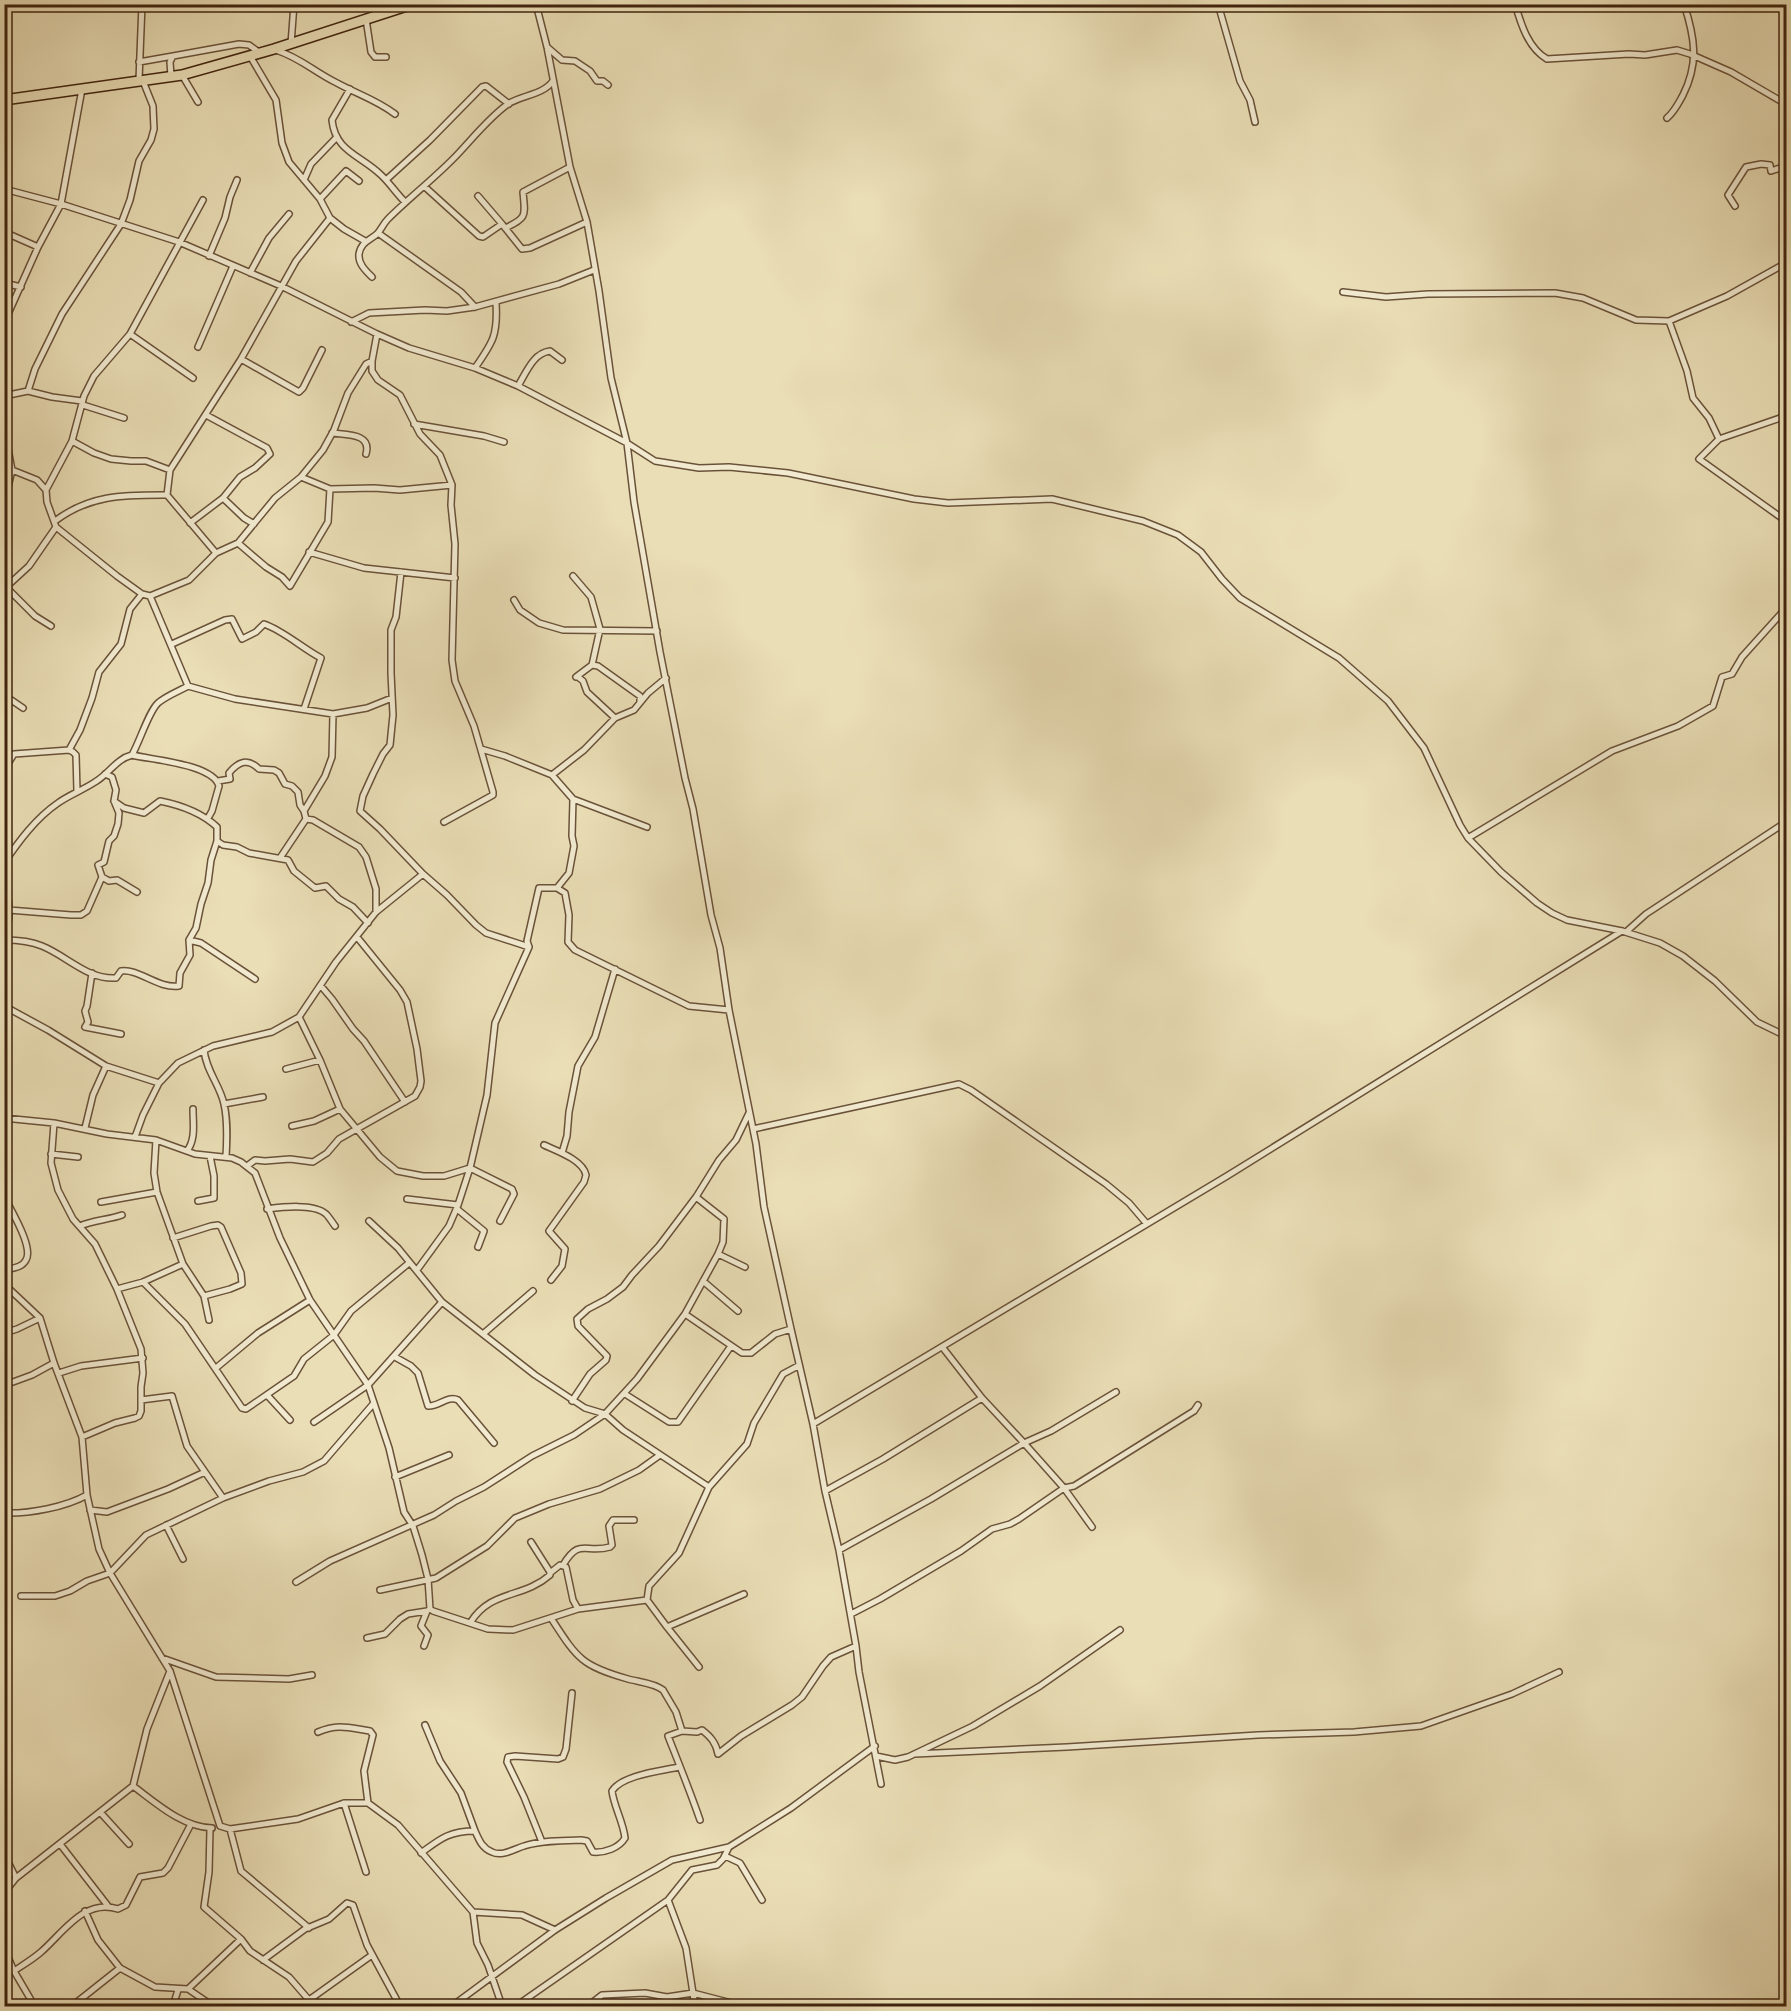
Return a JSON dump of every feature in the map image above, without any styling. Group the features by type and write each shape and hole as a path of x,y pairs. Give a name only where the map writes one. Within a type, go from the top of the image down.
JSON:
{"highway":[{"path":"4,100 182,75 291,44 413,4"}],"street":[{"path":"28,391 34,369 63,314 121,224 130,200 139,162 151,140 154,129 153,106 141,80 142,4"},
{"path":"291,44 294,4"},
{"path":"536,4 547,47 570,166 587,222 611,378 627,443 634,502 657,631 693,809 701,867 720,948 729,1010 753,1129 764,1207 839,1550 859,1672 882,1784"},
{"path":"673,4 681,6"},
{"path":"1218,4 1240,81 1250,100 1255,122"},
{"path":"1515,4 1524,32 1538,52 1547,59 1645,55 1677,51 1695,56 1752,83 1786,104"},
{"path":"1667,118 1677,108 1692,74 1695,56 1690,23 1684,4"},
{"path":"4,7 72,6"},
{"path":"366,19 371,52 375,57 386,57"},
{"path":"140,62 239,44 249,45 260,53"},
{"path":"547,47 562,60 575,61 590,71 597,81 603,81 608,85"},
{"path":"274,49 298,58 330,79 372,98 395,114"},
{"path":"171,76 173,56"},
{"path":"250,56 276,100 285,153 289,162 320,199 330,218 365,241"},
{"path":"182,75 198,102"},
{"path":"372,277 361,266 359,253 365,241 378,233 381,226 405,202 425,187 509,104 541,91 553,81"},
{"path":"386,180 430,140 482,87 486,86 509,104"},
{"path":"5,320 38,247 61,204 82,89"},
{"path":"350,89 332,120 336,138 352,154 377,171 405,202"},
{"path":"304,180 311,165 336,138"},
{"path":"1735,206 1728,195 1746,167 1770,165 1771,171 1786,166"},
{"path":"425,187 479,236 483,237 504,226 521,221 526,209 523,192 570,166"},
{"path":"320,199 346,171 358,181"},
{"path":"209,256 225,218 237,180"},
{"path":"4,189 61,204 179,242 281,286 351,322 409,348 475,368 518,386 627,443 655,461 699,468 729,467 788,473 948,503 1053,499 1143,521 1178,535 1201,552 1240,598 1339,658 1388,700 1424,748 1468,838 1536,903 1552,914 1568,920 1624,931 1659,943 1683,956 1716,981 1757,1022 1786,1036"},
{"path":"478,196 522,249 587,222"},
{"path":"203,200 130,334 94,375 82,403 72,441 46,490 47,502 56,524 117,576 142,594 150,596 189,580 216,553 238,543 275,498 302,477 323,450 333,433 348,393 366,364 372,361"},
{"path":"250,273 269,238 289,214"},
{"path":"216,553 167,495 171,470 241,359 296,261 330,218"},
{"path":"4,232 38,247"},
{"path":"378,233 461,292 475,307"},
{"path":"1343,292 1386,297 1555,293 1583,298 1636,320 1670,321 1727,296 1786,263"},
{"path":"198,347 233,266"},
{"path":"351,322 369,312 425,309 447,311 496,303 559,284 594,270"},
{"path":"4,283 21,287"},
{"path":"475,368 493,342 496,333 496,303"},
{"path":"1670,321 1687,371 1693,398 1709,418 1719,440"},
{"path":"130,334 193,378"},
{"path":"377,334 372,371 378,380 400,395 420,434 440,455 453,485 451,505 455,544 455,578 452,660 455,681 482,749 493,795 444,822"},
{"path":"241,359 299,392 322,350"},
{"path":"518,386 535,358 544,351 549,351 562,360"},
{"path":"4,396 28,391 82,403 124,418"},
{"path":"190,523 223,498 240,477 255,468 270,454 267,448 206,415"},
{"path":"1786,416 1719,440 1699,459 1786,521"},
{"path":"414,424 484,436 504,442"},
{"path":"4,428 12,470 4,504"},
{"path":"333,433 358,436 365,440 368,447 366,454"},
{"path":"72,441 111,459 131,462 146,461 171,470"},
{"path":"12,470 38,480 46,490"},
{"path":"302,477 330,489 400,490 453,485"},
{"path":"238,543 266,567 282,576 290,586 328,522 330,489"},
{"path":"51,626 35,616 5,588 29,566 56,524 71,509 111,496 167,495"},
{"path":"223,498 254,525"},
{"path":"309,552 364,568 455,578"},
{"path":"400,572 396,616 391,630 393,715 390,745 382,754 363,796 360,811 447,895 469,920 486,933 529,947"},
{"path":"573,576 591,597 600,629 592,665 576,677 578,676 583,681 587,692 615,718"},
{"path":"69,750 80,730 99,672 121,644 130,609 142,594"},
{"path":"150,596 188,686"},
{"path":"514,600 520,610 539,623 576,631 600,629 657,631"},
{"path":"1468,838 1612,751 1678,726 1713,706 1722,677 1732,674 1742,657 1786,608"},
{"path":"172,644 225,620 232,619 242,639 256,632 264,624 272,627 321,658 304,709"},
{"path":"592,665 598,666 640,696 640,702"},
{"path":"552,775 584,750 615,718 634,710 666,678"},
{"path":"132,754 152,710 160,701 188,686 235,699 333,714 367,708 392,699"},
{"path":"4,695 23,708"},
{"path":"304,811 325,776 332,757 333,714"},
{"path":"482,749 552,775 573,799 646,827"},
{"path":"4,770 14,754 69,750 76,755 77,791"},
{"path":"4,863 18,842 47,812 105,774 123,757 132,754 188,766 211,775 218,782 218,792 208,818"},
{"path":"218,782 230,779 229,773 235,765 246,761 260,769 279,773 285,784 292,786 298,792 306,819 280,858"},
{"path":"105,774 111,777 116,790 114,801 119,813 118,824 114,836 109,841 104,862 98,865 102,877 109,881 117,880 137,892"},
{"path":"557,888 569,873 574,846 573,799"},
{"path":"4,884 8,893 10,923 5,940 25,940 43,946 92,974 116,978 121,971 127,970 160,983 179,986 180,973 190,956 189,940 196,928 208,883 211,860 217,841 217,827 208,818 173,804 160,801 144,813 124,808 114,801"},
{"path":"306,819 314,820 359,847 374,877 376,912"},
{"path":"813,1424 943,1348 1309,1126 1624,931 1646,914 1786,822"},
{"path":"217,841 223,845 237,847 249,854 288,860 294,871 315,888 326,886 339,899 353,907 368,923"},
{"path":"135,1137 159,1083 178,1063 213,1046 273,1032 299,1017 336,962 376,912 423,874"},
{"path":"9,910 81,915 87,911 102,877"},
{"path":"417,1270 449,1226 458,1207 487,1095 495,1023 529,947 527,941 539,888 557,888 565,893 570,946 599,963 689,1006 729,1010"},
{"path":"247,1166 255,1160 290,1159 313,1162 327,1153 339,1138 415,1096 420,1088 422,1081 407,1002 357,937"},
{"path":"189,940 201,943 255,979"},
{"path":"562,1153 569,1128 569,1112 578,1066 598,1030 615,969"},
{"path":"92,974 85,1011 88,1022 85,1027 121,1034"},
{"path":"321,986 364,1041 405,1102"},
{"path":"4,1006 106,1066 159,1083"},
{"path":"299,1017 340,1109 380,1157 397,1171 423,1176 444,1176 470,1167 514,1191 500,1221"},
{"path":"204,1050 208,1069 224,1104 228,1139 226,1157"},
{"path":"286,1069 320,1060"},
{"path":"85,1128 93,1095 106,1066"},
{"path":"5,1079 6,1118 54,1123 107,1134 156,1140 187,1151 242,1162 258,1178 267,1209 310,1300 368,1385 390,1448 404,1512 413,1526 428,1579 428,1610 422,1626 428,1635 424,1646"},
{"path":"753,1129 959,1084 1106,1184 1129,1203 1147,1224"},
{"path":"224,1104 263,1097"},
{"path":"187,1151 193,1144 193,1109"},
{"path":"292,1126 314,1121 340,1109"},
{"path":"572,1401 590,1374 606,1360 607,1356 578,1326 577,1319 622,1287 659,1246 696,1197 719,1160 736,1140 749,1112"},
{"path":"54,1123 51,1163 58,1190 73,1219 95,1244 130,1317 143,1358 139,1416 82,1437"},
{"path":"156,1140 154,1173 157,1192 183,1264 204,1296 209,1320"},
{"path":"544,1144 581,1166 586,1176 549,1231 565,1249 562,1266 550,1280"},
{"path":"51,1154 78,1157"},
{"path":"198,1201 214,1198 214,1176 210,1156"},
{"path":"101,1202 157,1192"},
{"path":"4,1196 17,1218 28,1250 25,1262 19,1267 4,1270"},
{"path":"296,1582 330,1561 413,1526 484,1487 532,1456 574,1435 604,1414 625,1394 685,1314 723,1242 724,1219 696,1197"},
{"path":"407,1199 458,1207 484,1231 478,1247"},
{"path":"267,1209 291,1206 314,1209 325,1212 335,1226"},
{"path":"80,1226 122,1215"},
{"path":"369,1221 398,1248 442,1302 572,1401 604,1414 622,1430 709,1487"},
{"path":"173,1238 211,1226 221,1227 241,1273 242,1284 230,1290 204,1296"},
{"path":"718,1254 745,1267"},
{"path":"143,1282 185,1323 243,1409 249,1408 294,1377 304,1359 334,1335 351,1311 409,1263"},
{"path":"117,1289 143,1282 183,1264"},
{"path":"703,1281 738,1311"},
{"path":"4,1284 40,1318 73,1418 82,1437 87,1495 99,1549 110,1573 170,1671 220,1826"},
{"path":"483,1334 533,1291"},
{"path":"216,1368 258,1333 310,1300"},
{"path":"314,1422 368,1385 442,1302"},
{"path":"685,1314 742,1353 751,1353 776,1334 791,1329"},
{"path":"4,1333 40,1318"},
{"path":"625,1394 669,1422 678,1422 731,1346"},
{"path":"943,1348 982,1398 1064,1488 1092,1527"},
{"path":"395,1357 418,1373 428,1406 448,1399 458,1400 494,1443"},
{"path":"59,1373 81,1366 143,1358"},
{"path":"13,1382 54,1363"},
{"path":"699,1667 664,1625 647,1600 649,1586 679,1553 709,1487 747,1444 754,1423 783,1374 798,1366"},
{"path":"839,1550 1116,1392"},
{"path":"267,1395 290,1420"},
{"path":"141,1400 172,1396 187,1446 223,1498"},
{"path":"825,1491 883,1459 982,1398"},
{"path":"21,1596 54,1596 70,1591 87,1581 110,1573 146,1535 223,1498 268,1481 303,1472 324,1461 374,1403"},
{"path":"851,1614 961,1551 992,1530 1019,1519 1064,1488 1074,1486 1194,1411 1198,1405"},
{"path":"396,1477 449,1455"},
{"path":"380,1590 436,1578 487,1546 515,1518 549,1504 600,1489 639,1470 660,1455"},
{"path":"90,1510 107,1512 168,1490 205,1472"},
{"path":"4,1513 45,1509 73,1503 87,1495"},
{"path":"470,1623 476,1614 494,1600 503,1595 526,1590 545,1579 560,1565 563,1565 569,1555 580,1548 610,1547 612,1545 609,1526 613,1520 634,1520"},
{"path":"166,1525 183,1559"},
{"path":"531,1542 550,1573"},
{"path":"563,1565 569,1576 573,1600 578,1609"},
{"path":"667,1627 744,1594"},
{"path":"367,1638 385,1634 408,1614 428,1610 488,1629 513,1630 578,1609 647,1600"},
{"path":"551,1618 570,1648 587,1664 599,1671 663,1690 676,1712 682,1731"},
{"path":"876,1756 895,1760 915,1754 973,1726 1040,1686 1120,1630"},
{"path":"700,1820 668,1736 682,1731 702,1730 711,1736 718,1754 741,1736 792,1705 802,1697 831,1657 856,1646"},
{"path":"162,1658 216,1677 289,1679 312,1675"},
{"path":"4,1893 16,1878 133,1786 147,1729 170,1671"},
{"path":"915,1754 1258,1735 1354,1732 1421,1726 1512,1694 1559,1672"},
{"path":"542,1842 507,1762 508,1757 558,1759 563,1757 566,1749 572,1693"},
{"path":"425,1725 440,1761 461,1793 483,1847 495,1854 542,1842 587,1841 593,1852 602,1853 621,1844 625,1838 623,1825 613,1798 612,1791 615,1785 630,1778 679,1767"},
{"path":"318,1732 331,1726 338,1726 370,1731 373,1735 364,1771 368,1803"},
{"path":"452,2007 555,1930 606,1898 672,1860 729,1847 791,1808 875,1746"},
{"path":"133,1786 160,1807 191,1824 210,1829 220,1826 230,1829 298,1819 344,1803 368,1803 398,1825 473,1912 477,1943 502,2007"},
{"path":"344,1803 366,1872"},
{"path":"100,1812 129,1844"},
{"path":"14,1971 40,1953 85,1911 108,1906 118,1909 126,1905 140,1876 163,1873 168,1868 191,1824"},
{"path":"210,1829 209,1872 204,1907 241,1939 250,1951 289,1977 309,2000 311,2007"},
{"path":"230,1829 241,1871 309,1928"},
{"path":"421,1853 447,1834 475,1831"},
{"path":"60,1844 108,1906"},
{"path":"516,2007 668,1900 692,1870 717,1865 729,1847"},
{"path":"4,1854 16,1878"},
{"path":"725,1856 740,1863 762,1900"},
{"path":"668,1900 686,1948 695,2007"},
{"path":"263,1960 309,1928 329,1919 347,1904 353,1905 372,1955 400,2007"},
{"path":"85,1911 98,1940 120,1968 155,1987 188,1989 241,1939"},
{"path":"473,1912 522,1915 555,1930"},
{"path":"4,1948 31,2000 32,2007"},
{"path":"309,2000 372,1955"},
{"path":"72,2007 120,1968"},
{"path":"188,1989 213,2007"},
{"path":"173,2007 178,1990"},
{"path":"593,2007 593,2002 602,1995 645,1994 667,1997 693,1993 743,2007"}]}
